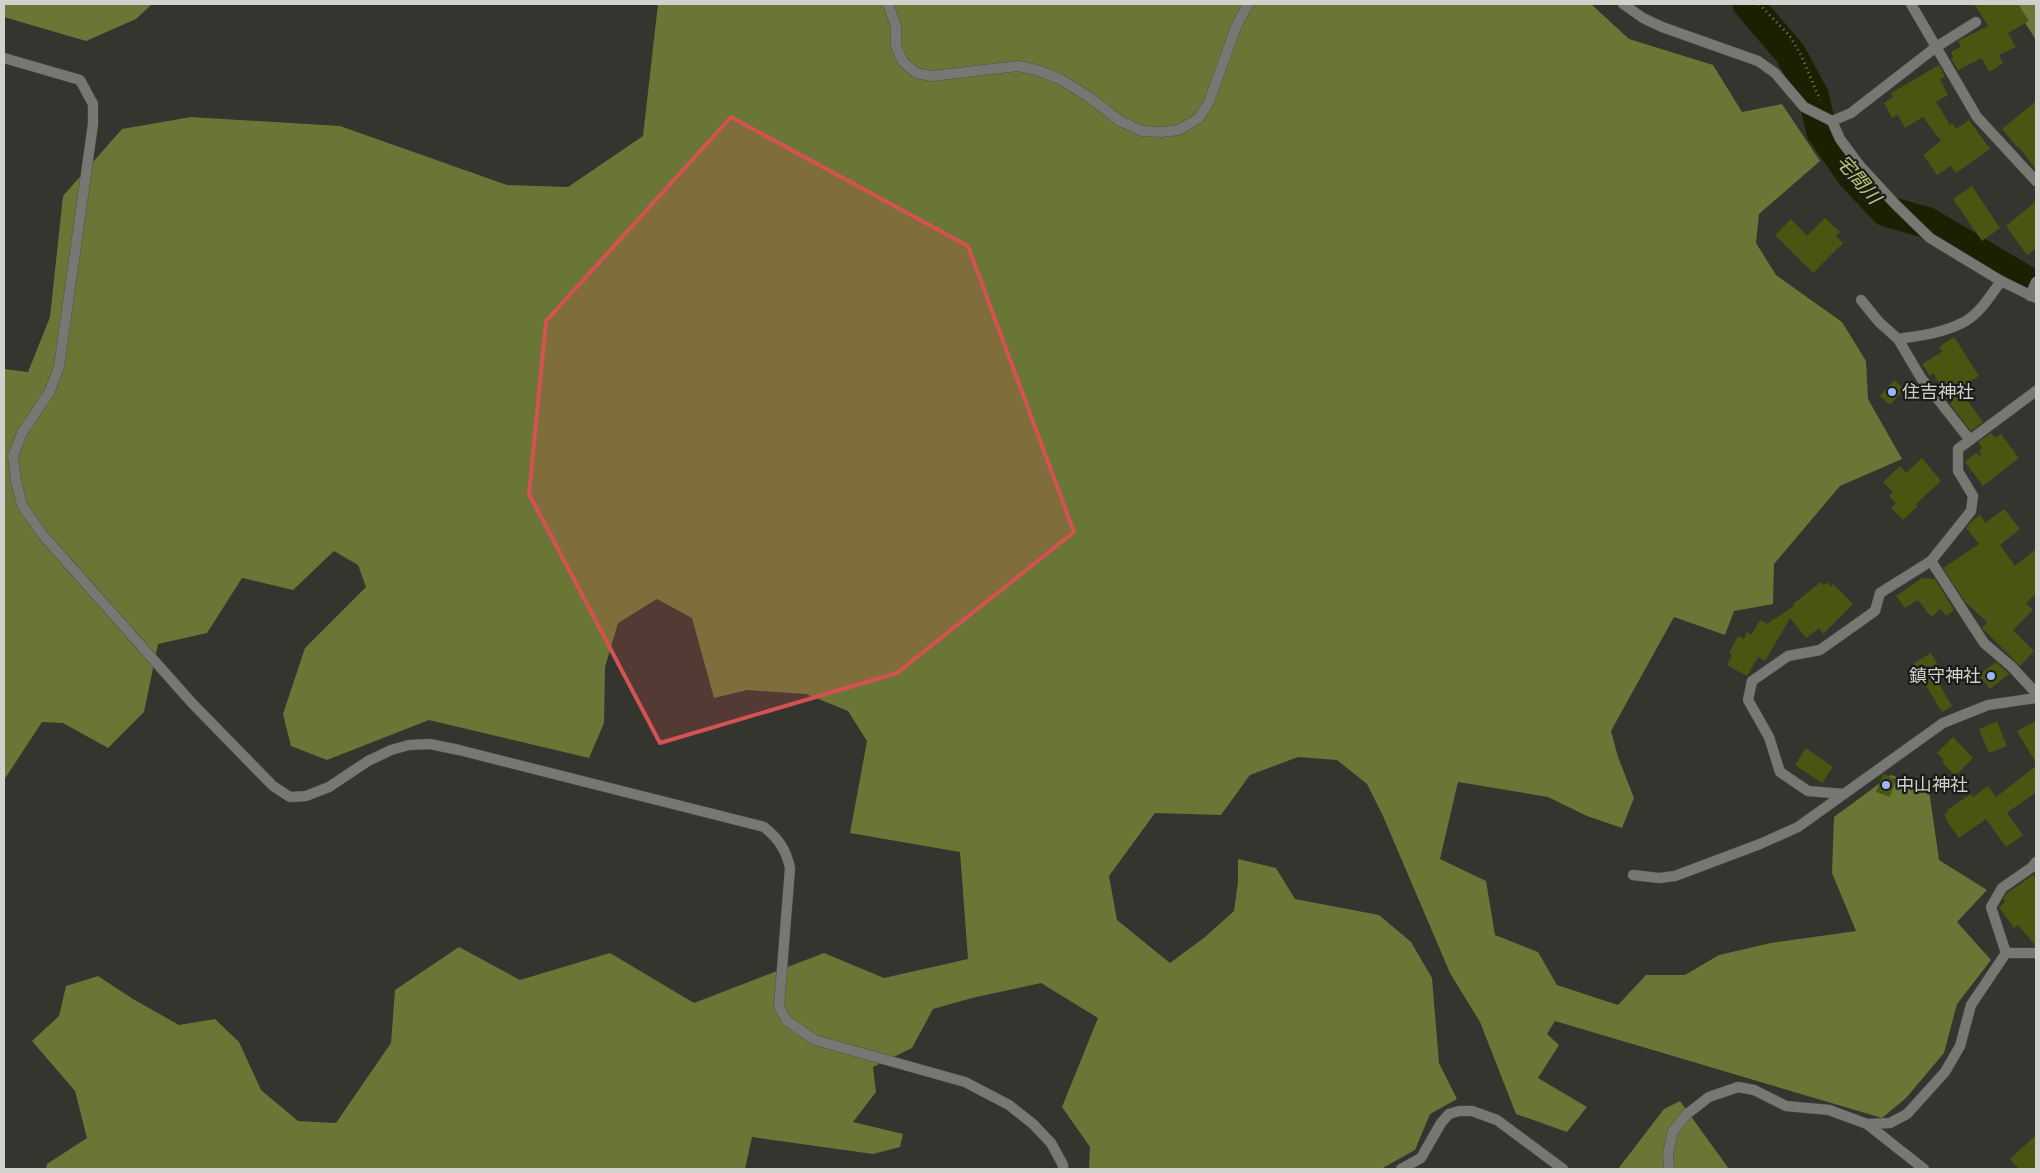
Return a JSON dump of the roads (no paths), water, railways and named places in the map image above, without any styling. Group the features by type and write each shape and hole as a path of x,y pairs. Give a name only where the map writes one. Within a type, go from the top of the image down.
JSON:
{"street":[{"path":"888,4 896,26 896,46 903,62 916,73 932,76 1018,66 1038,70 1060,79 1082,92 1120,121 1142,131 1161,132 1179,130 1198,118 1209,102 1236,27 1248,4"},
{"path":"1623,4 1643,18 1662,27 1758,61 1775,73 1804,107 1828,120 1860,166 1930,238 2032,296 2036,282"},
{"path":"1911,4 1976,117 2036,182"},
{"path":"1828,120 1851,113 1936,47 1976,22"},
{"path":"4,58 80,80 93,104 94,124 59,367 50,391 22,432 13,456 22,505 42,534 191,702 273,786 290,797 306,796 329,787 368,761 391,750 409,745 430,744 764,828 776,837 786,853 790,868 779,1008 787,1021 815,1040 965,1082 1008,1105 1032,1124 1051,1143 1063,1165 1063,1169"},
{"path":"1898,338 1932,334 1964,323 1984,304 2001,280"},
{"path":"1861,300 1879,322 1898,338 1921,378 1970,440"},
{"path":"1844,794 1808,791 1780,772 1769,736 1748,700 1752,681 1788,656 1820,650 1875,611 1880,593 1931,561 1972,511 1973,496 1958,471 1958,449 2036,391"},
{"path":"1931,561 1984,643 2012,667 2036,693"},
{"path":"1633,875 1660,878 1675,876 1760,844 1798,827 1943,723 1988,705 2036,698"},
{"path":"2006,952 1991,907 2002,888 2035,867"},
{"path":"2006,952 2036,954"},
{"path":"1867,1124 1890,1123 1907,1114 1945,1072 1960,1046 1971,1005 2006,952"},
{"path":"1669,1169 1668,1153 1674,1131 1687,1114 1709,1097 1738,1087 1754,1090 1786,1106 1829,1110 1867,1124 1924,1169"},
{"path":"1401,1169 1421,1158 1441,1123 1449,1114 1460,1111 1472,1111 1497,1120 1564,1169"}],"waterway":[{"name":"宅間川","path":"1748,4 1790,53 1813,95 1822,132 1852,175 1886,211 1928,223 2036,287"}],"place":[{"name":"住吉神社","path":"1892,392"},
{"name":"鎮守神社","path":"1991,676"},
{"name":"中山神社","path":"1886,785"}]}
